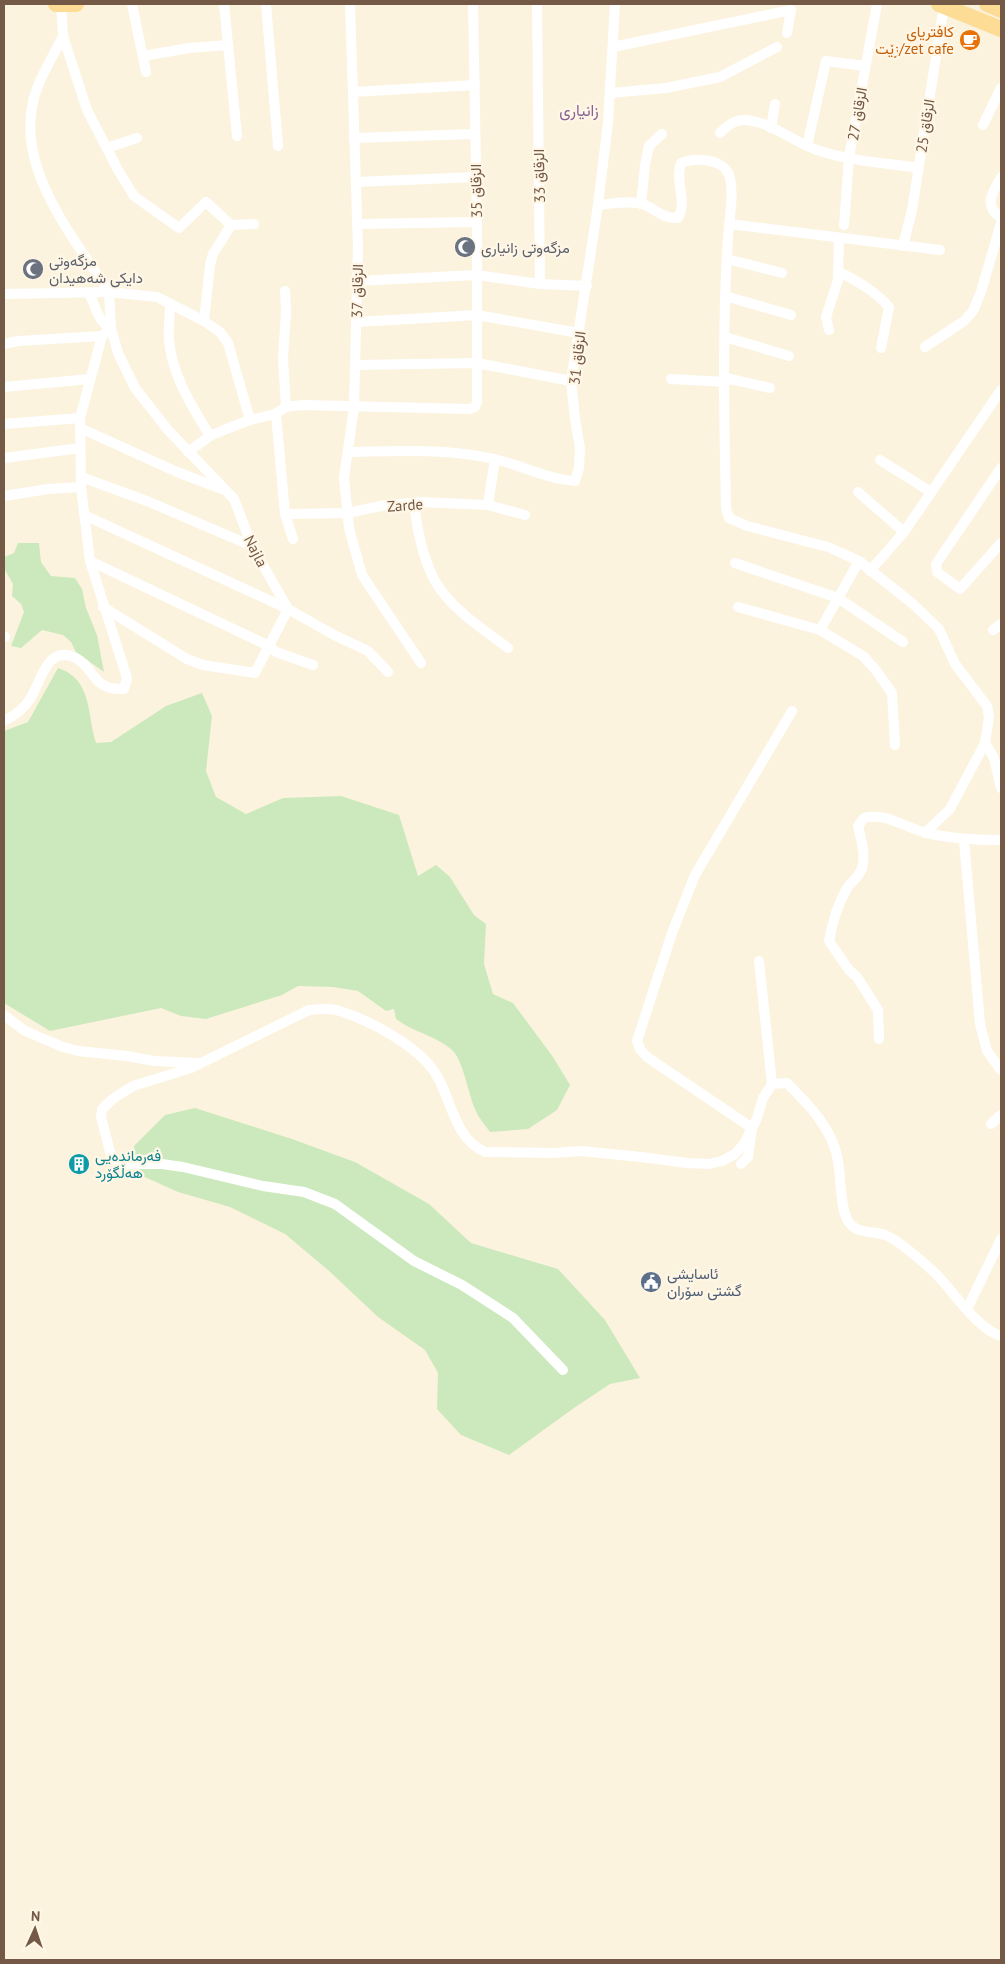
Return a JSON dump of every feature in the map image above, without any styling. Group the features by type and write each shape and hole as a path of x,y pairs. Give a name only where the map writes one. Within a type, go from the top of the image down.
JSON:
{"main road":[{"path":"56,4 76,4"},
{"path":"987,4 1001,10"},
{"path":"942,5 1001,29"}],"street":[{"path":"61,4 63,36 87,110 134,196 180,231 206,202 231,225 254,224"},
{"path":"132,4 146,72"},
{"path":"224,4 237,136"},
{"path":"266,4 278,146"},
{"name":"الزقاق 37","path":"350,4 358,280 354,407 344,478 348,528 362,575 421,663"},
{"name":"الزقاق 35","path":"354,407 469,408 475,407 477,402 477,222 473,4"},
{"name":"الزقاق 33","path":"537,4 540,284"},
{"name":"الزقاق 31","path":"348,452 409,450 467,454 495,459 560,480 575,481 579,468 580,448 571,381 580,333 598,205 610,93 615,4"},
{"name":"الزقاق 27","path":"844,224 849,157 877,4"},
{"name":"الزقاق 25","path":"903,246 912,210 919,168 942,5"},
{"path":"613,46 791,7 787,33"},
{"path":"63,36 33,102 30,129 36,169 55,209 109,292"},
{"path":"142,56 190,48 228,46"},
{"path":"610,93 666,88 720,77 777,48"},
{"path":"807,146 826,61 866,66"},
{"path":"353,92 475,85"},
{"path":"983,125 1001,88"},
{"path":"771,128 775,104"},
{"path":"720,133 730,123 746,120 771,128 816,150 919,168"},
{"path":"354,138 475,134"},
{"path":"641,204 649,146 662,134"},
{"path":"107,148 137,138"},
{"path":"598,205 641,204 662,216 678,218 681,213 682,204 678,170 681,163 689,160 706,160 721,165 727,172 731,190 725,296 726,498 729,518 747,526 828,546 858,562 913,604 939,629 955,664 987,706 989,717 985,743 950,809 925,833"},
{"path":"356,182 476,177"},
{"path":"1001,177 993,191 991,209 1001,218"},
{"path":"357,224 477,222"},
{"path":"925,347 964,321 973,311 981,292 1001,223"},
{"path":"729,224 940,250"},
{"path":"204,321 211,260 231,225"},
{"path":"829,330 826,317 840,272 839,238"},
{"path":"727,260 782,273"},
{"path":"840,272 862,283 889,307 881,348"},
{"path":"358,280 477,275 540,284 587,286"},
{"path":"285,291 284,358 286,407"},
{"path":"4,294 109,292 156,297 204,321 220,332 228,343 250,420"},
{"name":"Najla","path":"109,292 111,328 118,353 134,388 168,430 234,500 252,546 288,610"},
{"path":"4,721 14,716 30,701 43,672 59,656 67,655 78,659 100,684 106,688 124,689 127,678 90,561 84,515 81,482 80,423 102,336 111,328 106,326 89,293"},
{"path":"725,296 791,315"},
{"path":"170,304 169,339 173,362 183,391 210,436"},
{"path":"357,322 477,315 580,333"},
{"path":"4,344 18,341 102,336"},
{"path":"725,337 789,356"},
{"path":"356,365 477,362 571,381"},
{"path":"671,379 726,380 770,388"},
{"path":"4,387 90,380"},
{"path":"870,571 904,532 1001,390"},
{"path":"188,452 210,436 250,420 276,414 286,407 302,405 354,407"},
{"path":"276,414 285,514 293,540"},
{"path":"4,424 80,423 177,472 225,490"},
{"path":"4,458 80,448"},
{"path":"488,505 495,459"},
{"path":"880,460 931,492"},
{"path":"1001,468 935,568 937,572 960,589 1001,543"},
{"path":"4,496 81,482 147,502 252,546"},
{"path":"858,492 904,532"},
{"path":"414,503 418,531 435,581 464,615 508,648"},
{"name":"Zarde","path":"285,514 347,513 386,505 414,503 488,505 525,515"},
{"path":"84,515 288,610 368,651 388,672"},
{"path":"90,561 269,646 284,655 313,665"},
{"path":"820,630 858,562"},
{"path":"735,563 838,598 902,642"},
{"path":"104,607 187,659 203,665 255,673 288,610"},
{"path":"738,607 820,630 864,656 875,668 892,693 895,745"},
{"path":"752,1128 647,1057 640,1049 637,1041 672,933 695,875 792,711"},
{"path":"985,743 994,758 1001,788"},
{"path":"879,1039 878,1010 857,976 849,970 829,941 832,925 846,889 855,880 862,868 863,851 858,826 864,818 874,815 925,833 964,840 1001,840"},
{"path":"964,840 980,1024 987,1051 1001,1070"},
{"path":"563,1370 514,1318 462,1285 414,1261 336,1204 304,1192 263,1186 183,1167 162,1164 123,1164 115,1160 110,1152 103,1131 102,1109 114,1098 133,1086 201,1063 309,1010 335,1010 359,1019 417,1050 438,1076 461,1131 468,1142 484,1152 546,1153 581,1151 641,1156 687,1164 709,1164 735,1154 744,1144 763,1098 772,1084 759,961"},
{"path":"4,1015 25,1031 63,1047 78,1051 154,1061 201,1063"},
{"path":"772,1084 787,1084 803,1098 824,1126 831,1139 838,1160 844,1214 851,1226 865,1232 884,1235 907,1248 936,1274 967,1309 995,1334 1001,1336"},
{"path":"991,1124 1001,1116"},
{"path":"741,1164 748,1157 752,1128"},
{"path":"967,1309 1001,1239"}],"green space":[{"path":"18,543 39,543 41,562 51,576 75,578 82,589 86,608 97,635 104,672 76,652 71,642 63,635 42,630 21,648 11,646 24,612 21,604 12,596 13,584 5,570 4,557 14,553"},
{"path":"58,668 69,673 83,689 87,699 96,743 111,742 166,706 202,693 212,716 206,771 216,797 246,814 283,798 341,796 399,815 418,876 436,865 450,877 474,915 486,924 484,964 493,994 513,1003 553,1057 570,1085 557,1110 528,1129 490,1132 476,1112 460,1062 453,1051 396,1019 394,1009 386,1011 358,991 333,987 298,986 282,995 206,1019 181,1016 161,1008 50,1031 4,1003 4,731 28,722"},
{"path":"195,1108 292,1139 355,1162 429,1204 471,1243 558,1269 605,1320 640,1378 610,1384 509,1455 461,1435 437,1409 438,1373 425,1350 378,1317 328,1270 285,1234 230,1207 178,1192 138,1174 134,1146 165,1115"}],"place":[{"name":"کافتریای زێت/zet cafe","path":"970,40"},
{"name":"مزگەوتی زانیاری","path":"465,247"},
{"name":"مزگەوتی دایکی شەهیدان","path":"33,269"},
{"name":"فەرماندەیی هەڵگۆرد","path":"79,1164"},
{"name":"ئاسایشی گشتی سۆران","path":"651,1282"}],"district":[{"name":"زانیاری","path":"579,110"}]}
